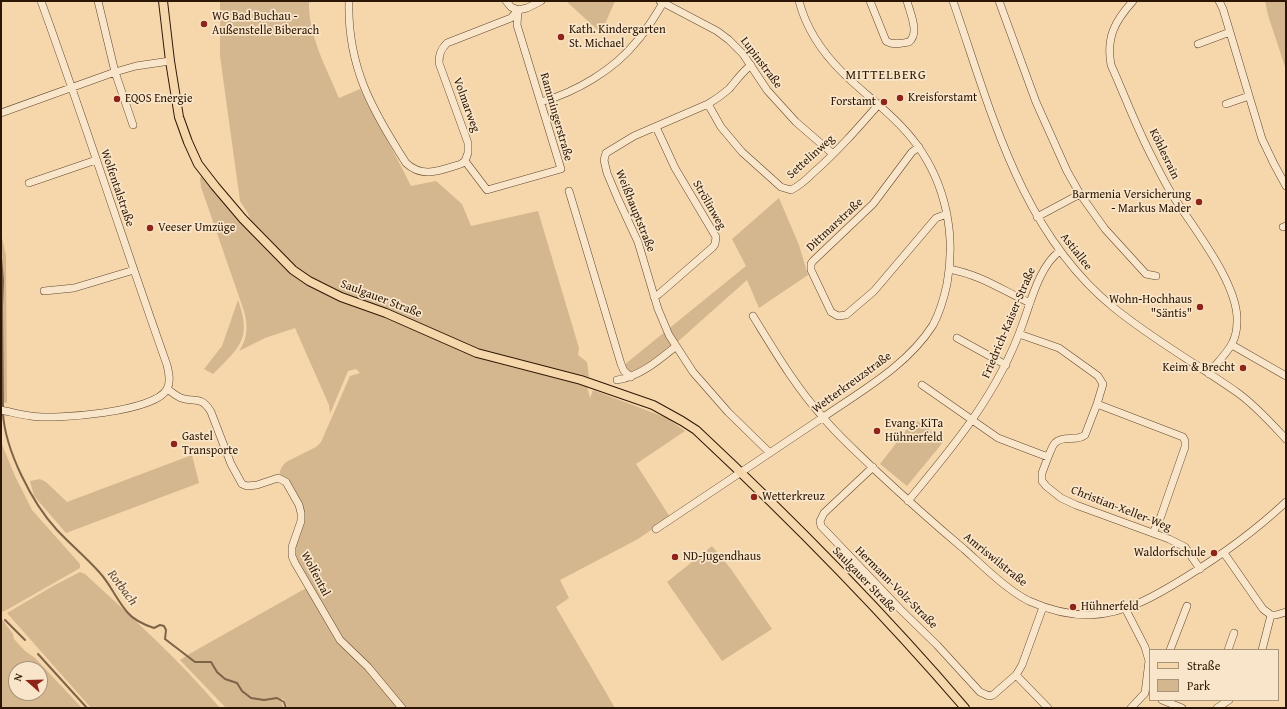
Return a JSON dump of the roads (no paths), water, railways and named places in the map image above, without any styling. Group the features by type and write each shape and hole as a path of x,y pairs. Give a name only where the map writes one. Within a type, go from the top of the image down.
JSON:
{"main road":[{"name":"Saulgauer Straße","path":"163,1 170,61 179,117 198,164 243,219 293,270 309,281 341,297 386,313 477,353 581,380 653,405 696,430 773,504 893,627 965,708"}],"street":[{"name":"Wolfentalstraße","path":"42,1 167,365 170,379 168,386"},
{"path":"98,1 116,72 133,125"},
{"path":"349,1 352,47 362,85 378,118 406,163 411,168 427,173 461,164 465,160"},
{"path":"506,1 511,7 518,10 528,8 541,1"},
{"name":"Wetterkreuzstraße","path":"740,472 823,418 882,376 918,344 932,325 939,312 945,293 949,269 950,236 947,214 942,194 933,172 919,147 901,126 879,104 842,72 827,56 807,24 799,1"},
{"path":"870,1 886,41 890,44 909,42 914,35 915,30 907,1"},
{"name":"Astiallee","path":"953,1 984,92 1011,164 1037,217 1060,251 1086,283 1112,307 1239,394 1286,439"},
{"path":"999,1 1036,102 1067,171 1080,194 1105,229 1146,274 1156,276"},
{"name":"Köhlesrain","path":"1133,1 1116,22 1109,50 1111,65 1152,158 1174,198 1200,237 1228,285 1237,314 1237,332 1232,345 1209,374"},
{"path":"1219,1 1223,9 1262,139 1286,186"},
{"path":"541,102 566,93 594,78 608,68 637,42 661,2"},
{"name":"Lupinstraße","path":"661,2 717,31 738,48 767,90 786,112 833,154"},
{"name":"Volmarweg","path":"465,160 468,153 468,143 439,63 440,52 447,43 511,18 518,10"},
{"name":"Rammingerstraße","path":"465,160 487,190 561,169 517,25 518,10"},
{"path":"1198,44 1230,32"},
{"path":"1,113 116,72 136,66 170,61"},
{"name":"Weißhauptstraße","path":"750,65 729,89 708,104 634,136 606,153 604,160 611,183 638,242 663,324 675,347 693,372 770,453"},
{"path":"1226,104 1249,96"},
{"name":"Settelinweg","path":"708,104 721,126 742,152 781,187 790,190 796,188 833,154 879,104"},
{"name":"Strölinweg","path":"654,297 716,244 716,237 675,168 656,126"},
{"name":"Dittmarstraße","path":"919,147 912,152 873,204 811,264 811,270 831,312 842,317 854,310 874,291 936,218 947,214"},
{"path":"29,183 96,160"},
{"path":"569,191 621,364 624,371 630,376"},
{"path":"1037,217 1080,194"},
{"name":"Friedrich-Kaiser-Straße","path":"908,501 947,455 990,394 1006,364 1047,265 1060,251"},
{"path":"949,269 976,276 1030,303"},
{"path":"44,291 74,288 134,270"},
{"name":"Amriswilstraße","path":"753,316 788,372 823,418 846,443 908,501 1014,591 1043,607 1074,615 1107,613 1125,608 1166,589 1200,569 1224,553 1286,502"},
{"path":"922,385 998,438 1048,457 1057,441 1081,438 1085,435 1103,384 1098,376 1058,348 1019,334"},
{"path":"958,338 1006,364"},
{"path":"1232,345 1286,376"},
{"path":"617,380 627,378 655,363 675,347"},
{"path":"1,410 32,417 68,418 116,411 148,402 163,395 168,386"},
{"name":"Wolfental","path":"168,386 181,398 198,400 206,404 211,412 231,464 242,484 247,486 257,485 278,478 286,482 299,505 301,512 301,521 294,539 292,556 340,640 368,667 402,708"},
{"path":"1097,404 1183,437 1185,440 1185,447 1161,516 1153,533"},
{"name":"Christian-Xeller-Weg","path":"1048,457 1041,478 1046,486 1061,498 1076,506 1169,539 1185,547 1200,569"},
{"name":"Hermann-Volz-Straße","path":"873,467 824,513 820,521 821,526 895,604 937,645 980,692 989,696 993,695 1016,675 1022,664 1043,607"},
{"path":"656,529 740,472"},
{"path":"1224,553 1263,609 1271,615 1276,616 1286,612"},
{"path":"1170,649 1187,606"},
{"path":"1125,608 1145,647 1149,658"},
{"path":"1262,649 1271,615"},
{"path":"1228,649 1234,633"},
{"path":"1131,708 1147,694 1149,672"},
{"path":"1016,675 1048,708"},
{"path":"1164,701 1182,708"},
{"path":"1217,708 1228,701"}],"waterway":[{"path":"1,258 3,281 3,409"},
{"name":"Rotbach","path":"3,413 5,428 14,459 38,506 57,530 104,578 130,616 143,624 154,628 160,625 164,626 166,630 165,639 195,662 211,662 217,672 225,679 237,683 242,691 251,698 264,700 277,698 284,702 286,708"},
{"path":"5,620 25,640"},
{"path":"38,654 87,708"}],"place":[{"name":"WG Bad Buchau - Außenstelle Biberach","path":"204,24"},
{"name":"Kath. Kindergarten St. Michael","path":"561,37"},
{"name":"Kreisforstamt","path":"900,98"},
{"name":"EQOS Energie","path":"117,99"},
{"name":"Forstamt","path":"884,102"},
{"name":"Barmenia Versicherung - Markus Mader","path":"1199,202"},
{"name":"Veeser Umzüge","path":"150,228"},
{"name":"Wohn-Hochhaus \"Säntis\"","path":"1200,307"},
{"name":"Keim & Brecht","path":"1243,368"},
{"name":"Evang. KiTa Hühnerfeld","path":"877,431"},
{"name":"Gastel Transporte","path":"174,444"},
{"name":"Wetterkreuz","path":"754,497"},
{"name":"Waldorfschule","path":"1214,553"},
{"name":"ND-Jugendhaus","path":"675,557"},
{"name":"Hühnerfeld","path":"1073,607"}],"district":[{"name":"MITTELBERG","path":"886,76"}]}
